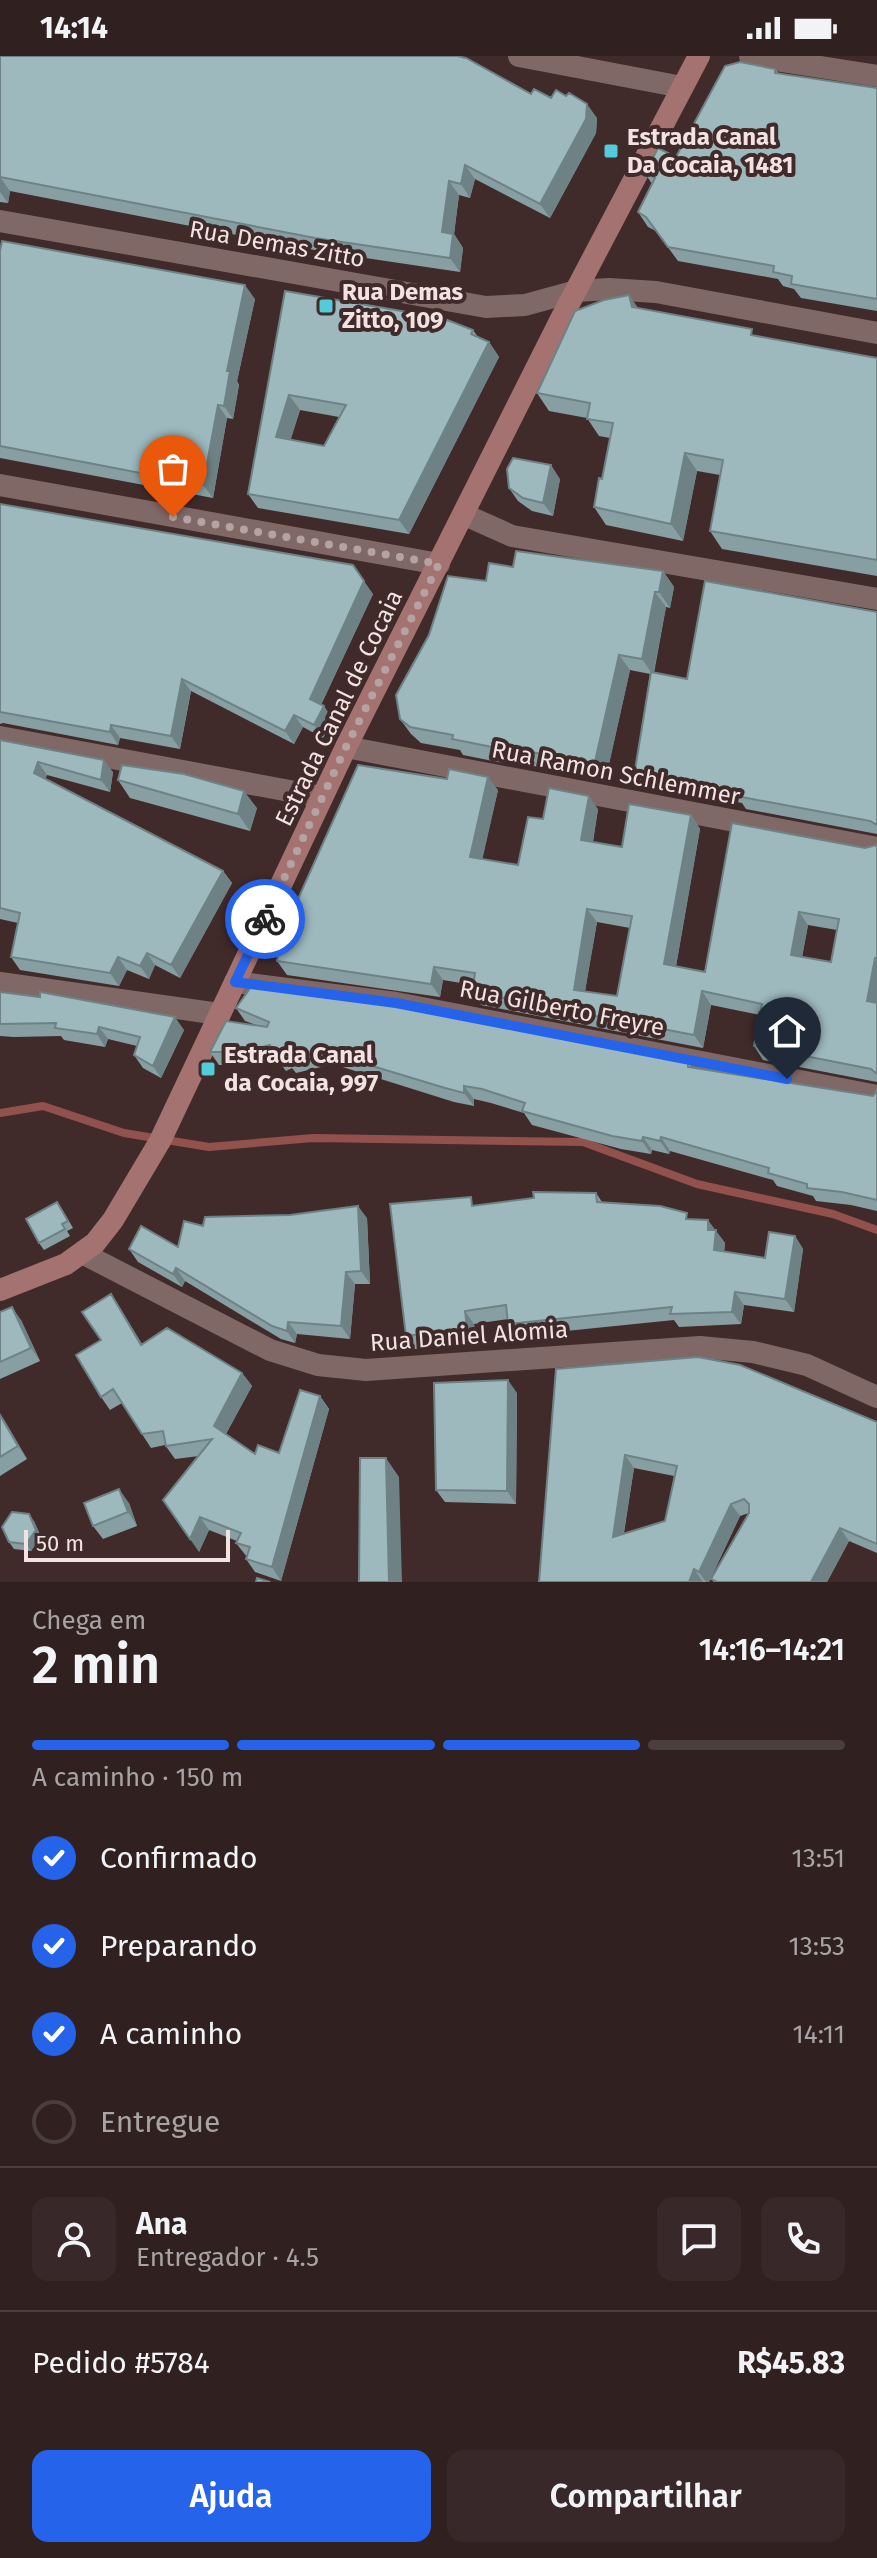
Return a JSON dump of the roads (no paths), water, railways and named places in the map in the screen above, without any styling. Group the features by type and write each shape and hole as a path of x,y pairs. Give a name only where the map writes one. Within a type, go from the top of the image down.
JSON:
{"main road":[{"name":"Estrada Canal de Cocaia","path":"0,1290 66,1264 82,1253 105,1231 127,1198 189,1080 346,747 576,291 699,56"}],"street":[{"path":"519,56 682,87"},
{"path":"750,56 877,76"},
{"name":"Rua Demas Zitto","path":"0,221 486,307 525,305 576,291 656,292 877,333"},
{"path":"0,485 439,564"},
{"path":"465,515 512,536 877,599"},
{"path":"0,737 322,797"},
{"name":"Rua Ramon Schlemmer","path":"346,747 877,848"},
{"name":"Rua Gilberto Freyre","path":"235,982 396,1003 877,1096"},
{"path":"0,983 219,1014"},
{"name":"Rua Daniel Alomia","path":"82,1253 270,1350 318,1365 366,1370 700,1347 753,1352 807,1365 877,1397"}],"waterway":[{"path":"0,1113 43,1106 124,1133 209,1147 313,1138 583,1142 697,1184 833,1214 877,1230"}],"place":[{"name":"Estrada Canal Da Cocaia, 1481","path":"611,151"},
{"name":"Rua Demas Zitto, 109","path":"326,306"},
{"name":"Estrada Canal da Cocaia, 997","path":"208,1069"}]}
